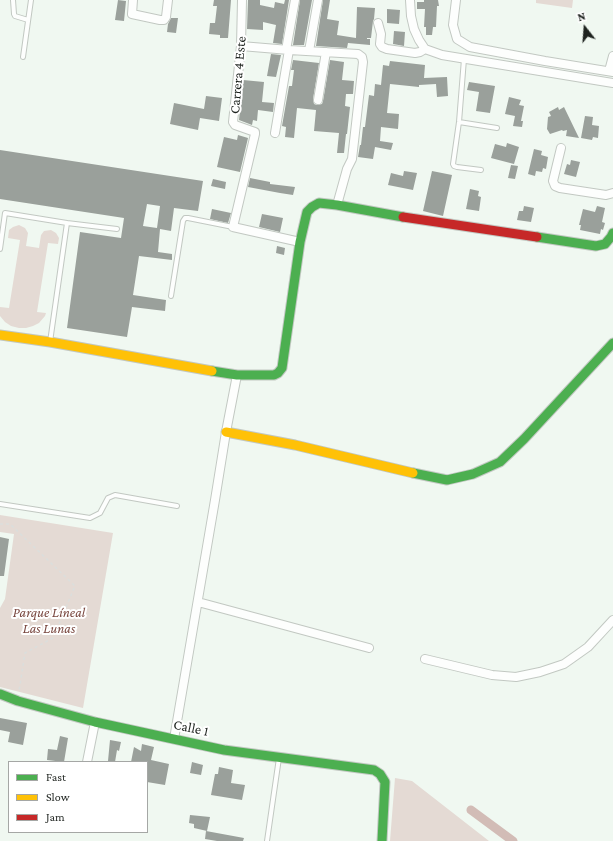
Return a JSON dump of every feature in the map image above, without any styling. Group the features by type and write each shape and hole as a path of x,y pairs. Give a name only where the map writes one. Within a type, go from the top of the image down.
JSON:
{"street":[{"path":"133,0 132,14 164,20 166,17 168,0"},
{"name":"Carrera 4 Este","path":"233,227 255,134 252,130 234,124 241,46 242,0"},
{"path":"275,133 295,0"},
{"path":"309,51 318,0"},
{"path":"410,0 411,16 414,29 419,40 425,49 442,56 613,83"},
{"path":"456,0 453,25 457,39 470,47 545,61 611,71 613,56"},
{"path":"378,23 380,44 382,47 415,53 425,49"},
{"path":"241,46 358,54 362,57 363,62 352,159 347,169 337,205"},
{"path":"318,100 326,52"},
{"path":"561,148 553,181 555,186 560,188 606,194 613,193"},
{"path":"0,335 50,342 237,375 274,375 282,368 300,242 307,212 312,206 319,203 596,246 605,244 613,233"},
{"path":"233,227 300,242"},
{"path":"226,432 295,445 447,480 473,474 500,462 524,439 613,343"},
{"path":"174,739 237,375"},
{"path":"198,602 369,648"},
{"path":"425,659 492,675 516,677 540,672 564,664 588,647 613,620"},
{"name":"Calle 1","path":"0,694 18,701 95,722 224,750 374,770 380,774 385,782 386,795 382,841"},
{"path":"87,761 95,722"}],"lane":[{"path":"13,0 15,16 28,20"},
{"path":"23,57 31,0"},
{"path":"464,59 459,122 453,164 457,167 481,170"},
{"path":"459,122 497,128"},
{"path":"0,249 2,213 117,229"},
{"path":"171,296 183,221 185,218 233,227"},
{"path":"50,342 67,223"},
{"path":"0,504 90,518 100,513 108,498 115,496 177,506"},
{"path":"267,841 279,758"}],"path":[{"path":"0,524 10,524 75,586 53,638 26,653 18,701"}],"green space":[{"path":"536,0 573,0 572,8 536,3"},
{"path":"19,225 25,228 28,233 26,246 39,248 41,235 44,231 51,230 56,233 59,238 58,244 48,243 37,312 46,313 45,316 39,323 26,328 11,326 0,316 0,307 9,308 20,240 8,238 9,230"},
{"name":"Parque Líneal Las Lunas","path":"0,515 113,533 83,708 0,687 0,608 5,599 14,534 0,532"},
{"path":"395,778 412,781 489,841 390,841"}],"building":[{"path":"118,0 126,1 124,21 115,20"},
{"path":"214,0 231,0 228,38 220,38 220,35 209,34 210,23 215,23 217,6 213,6"},
{"path":"248,0 260,0 260,5 274,8 275,2 284,4 285,0 289,0 282,44 273,43 276,25 263,22 263,30 247,29"},
{"path":"300,0 312,0 304,45 293,45"},
{"path":"323,0 330,0 327,19 339,21 337,35 356,38 357,7 375,8 371,38 367,38 370,39 370,45 348,43 347,48 316,46"},
{"path":"424,0 438,0 439,6 437,6 436,27 433,27 432,35 426,35 426,27 424,27 425,9 417,9 417,2 424,2"},
{"path":"387,9 400,10 399,24 387,23"},
{"path":"171,18 178,18 176,33 167,32 168,24"},
{"path":"394,31 405,32 404,46 393,44"},
{"path":"271,54 281,55 276,77 267,76"},
{"path":"293,60 319,63 313,99 314,104 317,105 322,104 323,101 330,60 344,62 342,80 354,81 353,94 346,94 345,106 350,107 344,153 337,153 339,133 314,131 316,110 297,108 294,138 285,137 286,127 282,126 289,86 292,86 294,70 291,70"},
{"path":"390,61 425,65 424,78 447,77 448,96 437,97 436,84 419,85 419,87 390,84 387,113 399,114 398,129 381,127 380,141 393,143 391,150 375,147 373,159 358,157 363,127 365,127 369,95 374,96 375,84 381,85 383,65 389,66"},
{"path":"243,80 264,82 262,102 274,103 273,112 258,110 257,121 253,120 252,125 239,120"},
{"path":"469,82 495,86 490,113 476,111 479,92 467,90"},
{"path":"206,96 222,98 219,121 200,118 198,130 170,124 174,103 204,109"},
{"path":"509,97 521,100 519,105 524,106 521,121 523,121 522,127 513,126 515,116 505,114"},
{"path":"558,107 559,110 564,107 579,138 566,136 567,130 550,134 547,129 548,117 551,116 549,112"},
{"path":"585,116 593,117 592,125 599,126 598,138 593,137 592,140 581,138"},
{"path":"238,135 248,138 240,172 217,167 224,137 237,140"},
{"path":"507,143 519,147 514,164 491,158 495,144 506,147"},
{"path":"534,149 542,151 541,155 548,157 546,169 543,168 542,172 536,171 535,176 528,174"},
{"path":"0,150 203,181 198,211 174,208 171,231 160,229 158,252 172,254 172,260 139,256 133,295 166,300 165,311 132,307 127,337 67,328 80,232 121,238 124,218 0,199","holes":["147,204 160,206 157,228 143,226"]},
{"path":"571,160 580,162 576,177 564,174 567,164 570,165"},
{"path":"511,165 518,166 515,179 508,178"},
{"path":"404,171 417,173 413,190 388,185 391,173 403,176"},
{"path":"432,171 452,175 443,216 423,211"},
{"path":"250,178 270,182 270,184 295,187 293,195 248,187"},
{"path":"213,179 226,182 225,189 211,186"},
{"path":"470,189 479,191 478,196 481,197 479,211 466,209"},
{"path":"524,206 534,208 531,222 517,220 519,211 523,211"},
{"path":"597,206 605,208 602,222 605,223 603,230 601,229 600,234 580,230 581,225 579,225 583,209 595,212"},
{"path":"212,209 231,213 228,223 210,219"},
{"path":"262,214 283,218 280,232 259,227"},
{"path":"277,246 285,248 284,255 276,253"},
{"path":"0,537 9,539 4,576 0,576"},
{"path":"0,718 27,723 23,745 8,742 10,732 0,730"},
{"path":"60,736 68,738 64,761 47,760 48,749 57,750"},
{"path":"110,740 121,742 119,751 117,750 115,761 108,761"},
{"path":"142,744 154,747 151,760 169,764 165,785 148,782 148,761 131,761 134,747 141,751"},
{"path":"192,762 203,765 201,775 190,773"},
{"path":"219,767 233,770 231,783 245,785 242,800 211,795 215,774 218,774"},
{"path":"190,815 210,817 207,831 194,828 194,824 189,823"},
{"path":"206,831 244,838 243,841 217,841 205,839"}],"waterway":[{"path":"471,810 513,841"}],"traffic: fast":[{"path":"212,371 237,375 274,375 282,368 300,242 307,212 312,207 319,203 403,217"},
{"path":"537,237 596,246 605,244 613,233"},
{"path":"413,473 447,480 473,474 500,462 524,439 613,343"},
{"path":"0,694 18,701 95,722 224,750 374,770 380,774 385,782 382,841"}],"traffic: slow":[{"path":"0,335 50,342 212,371"},
{"path":"226,432 295,445 413,473"}],"traffic: jam":[{"path":"403,217 537,237"}]}
